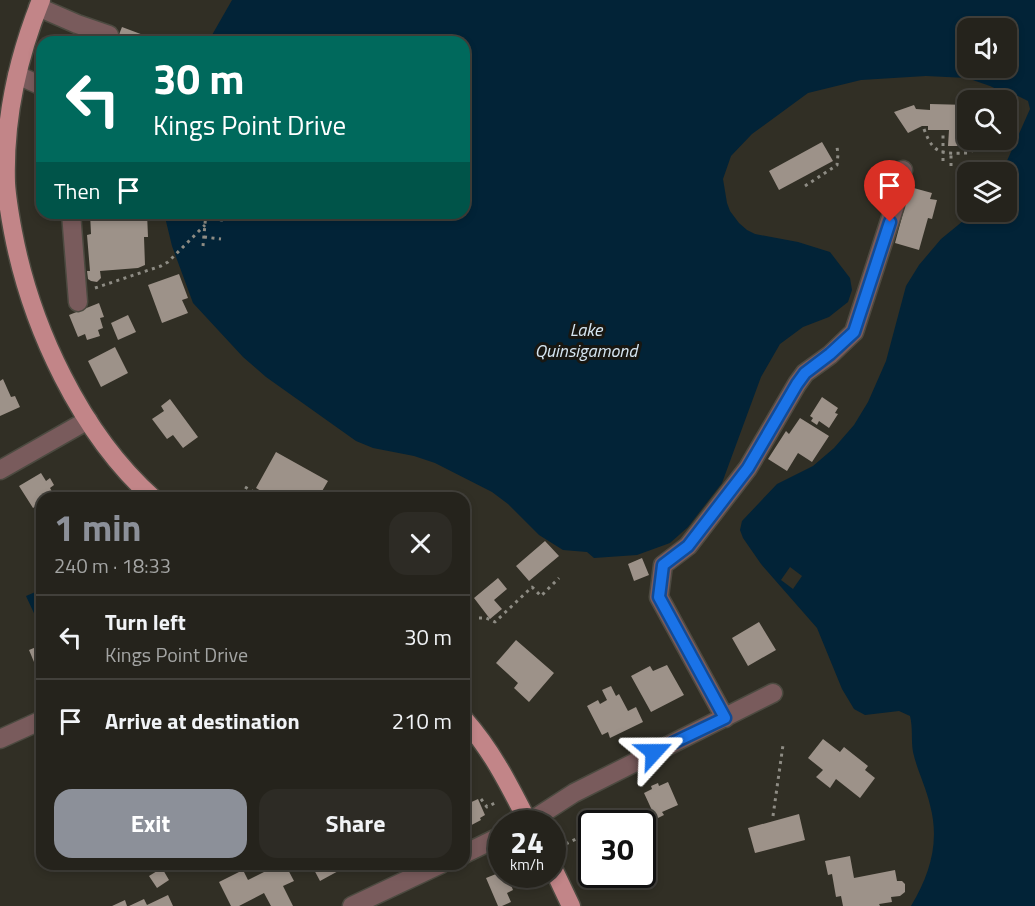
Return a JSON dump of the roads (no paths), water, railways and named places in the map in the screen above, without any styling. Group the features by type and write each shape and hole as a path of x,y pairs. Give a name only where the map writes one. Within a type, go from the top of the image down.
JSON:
{"main road":[{"path":"39,3 17,75 3,183 16,248 33,307 73,395 119,463 147,492"},
{"path":"470,727 506,777 522,810"},
{"path":"562,888 571,906"}],"street":[{"path":"39,3 77,24 109,35"},
{"path":"17,75 36,83"},
{"path":"725,718 659,597 663,565 688,546 748,468 805,373 854,332 895,205 903,170"},
{"path":"71,219 77,298"},
{"path":"0,470 88,420"},
{"path":"548,810 574,793 773,693"},
{"path":"0,740 36,723"},
{"path":"470,851 488,842"},
{"path":"352,906 372,902 430,870"}],"water":[{"name":"Lake Quinsigamond","path":"232,0 1035,0 1035,906 911,906 928,870 934,832 928,798 913,752 910,716 899,711 865,715 854,709 842,689 817,628 761,564 740,530 742,521 777,484 813,466 834,448 854,425 868,402 886,361 906,286 919,265 941,239 962,222 1017,222 1017,162 1006,162 1012,150 1017,150 1017,138 1030,109 1028,101 1017,96 1017,90 998,90 967,78 1017,78 1017,18 957,18 957,78 926,76 861,80 808,93 752,134 731,156 723,179 727,203 739,223 755,234 798,242 830,252 850,278 852,290 848,302 829,317 803,327 780,344 761,377 722,483 688,527 670,543 637,555 594,558 587,552 563,550 539,535 508,504 492,492 435,463 414,456 373,448 356,441 266,377 243,357 193,303 172,246 165,219 470,219 470,36 211,36"},
{"path":"36,592 36,618 26,596"}]}
